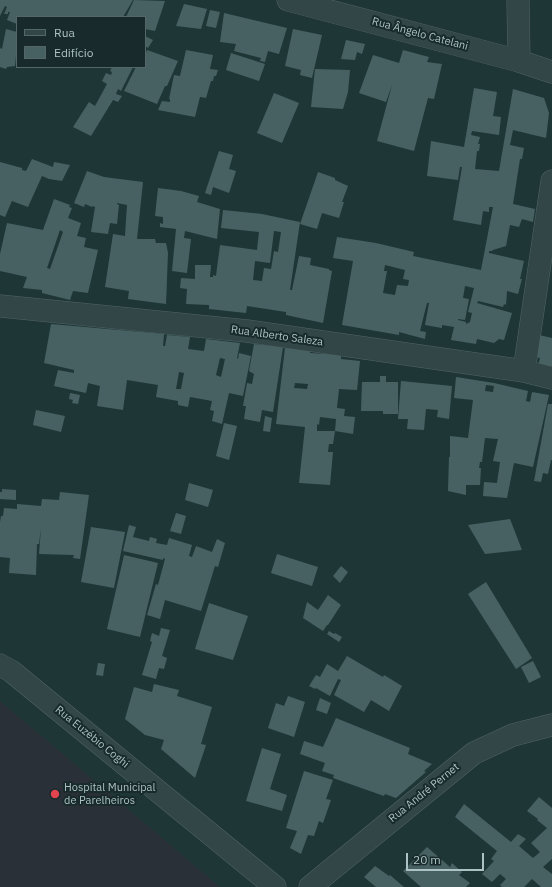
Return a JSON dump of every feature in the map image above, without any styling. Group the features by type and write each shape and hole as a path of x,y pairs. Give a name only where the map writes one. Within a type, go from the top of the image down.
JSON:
{"street":[{"name":"Rua Ângelo Catelani","path":"288,0 519,60 552,72"},
{"path":"518,0 519,60"},
{"path":"524,371 552,181"},
{"name":"Rua Alberto Saleza","path":"0,306 247,331 524,371 552,378"},
{"name":"Rua Euzébio Coghi","path":"0,665 11,671 275,887"},
{"name":"Rua André Pernet","path":"310,887 474,752 513,735 552,725"}],"shaded area":[{"name":"Hospital Municipal de Parelheiros","path":"0,701 220,887 0,887"}],"building":[{"path":"0,0 133,0 124,16 16,16 16,24 7,20 10,12 8,12 8,14 4,14 7,7 5,6 0,16"},
{"path":"134,0 165,1 155,31 146,29 146,16 126,16"},
{"path":"184,4 207,9 201,29 176,26"},
{"path":"210,10 220,12 216,28 206,26"},
{"path":"224,13 287,28 279,54 268,51 265,62 260,61 261,58 234,51 236,44 220,42"},
{"path":"6,29 16,32 15,66 7,67 6,69 0,67 0,48 2,49"},
{"path":"293,29 322,35 312,78 300,75 301,70 285,66"},
{"path":"146,36 153,40 148,48 146,47"},
{"path":"346,40 365,44 362,54 357,52 355,60 341,59"},
{"path":"147,50 178,61 157,104 124,91 136,68 146,68"},
{"path":"186,50 213,55 210,69 218,70 213,81 211,81 206,98 200,97 195,117 158,110 162,101 170,102 169,99 174,75 180,76"},
{"path":"403,50 429,57 427,62 442,64 434,99 428,98 414,151 377,141 392,85 386,102 359,93 373,55 399,63"},
{"path":"231,53 265,64 259,81 226,70"},
{"path":"112,68 132,68 121,91 118,89 116,94 122,96 118,102 113,100 91,136 73,127 89,102 95,106 107,84 102,81 106,73 111,75 112,72 110,71"},
{"path":"315,69 350,70 348,92 343,109 311,107"},
{"path":"474,88 497,92 493,116 501,117 499,135 472,131 471,135 480,137 475,169 499,171 513,89 544,98 549,113 546,138 513,130 510,145 524,148 522,159 520,159 513,204 535,209 533,222 522,219 519,227 510,225 506,246 489,251 489,253 524,261 520,279 522,279 518,294 507,291 506,305 504,304 503,307 478,301 477,303 512,313 504,340 499,339 494,343 477,339 476,344 451,340 454,327 442,325 442,328 425,325 429,303 427,303 420,331 426,332 425,339 399,332 399,335 342,325 353,261 333,258 337,237 376,243 414,252 413,256 481,270 493,207 489,207 489,212 483,211 481,225 453,220 462,167 460,167 458,180 427,176 431,141 464,147","holes":["385,265 405,270 403,279 409,280 408,286 397,285 395,295 383,293 387,271 384,271","465,286 474,288 468,312 472,313 470,322 466,324 466,322 458,320 465,320 469,299 463,298"]},
{"path":"274,93 299,103 282,143 257,133"},
{"path":"219,151 233,155 229,169 236,171 229,193 213,187 211,195 205,193"},
{"path":"32,159 53,167 54,162 70,165 62,181 49,179 42,176 28,207 12,201 5,217 0,215 0,162 22,168 22,170 26,171"},
{"path":"87,171 104,177 143,182 137,239 155,239 156,243 166,243 168,253 166,304 128,299 129,291 105,287 113,234 125,236 127,205 117,203 119,205 117,224 110,223 108,234 91,232 95,207 85,204 84,207 74,203"},
{"path":"318,172 335,178 335,180 348,186 342,202 344,202 339,218 322,213 317,229 300,224"},
{"path":"158,188 181,191 199,196 197,202 220,209 217,239 185,231 184,238 191,239 187,273 172,271 176,229 160,227 160,223 163,224 163,217 155,216"},
{"path":"54,199 70,205 69,207 72,208 68,218 81,223 77,236 86,238 84,247 98,250 88,293 73,291 70,300 42,293 42,290 23,288 27,277 0,271 0,254 7,223 43,230","holes":["60,230 63,232 50,269 47,268"]},
{"path":"223,210 262,214 300,222 290,290 292,290 299,256 311,258 310,265 332,271 323,323 286,315 286,312 247,306 246,313 209,309 209,305 186,304 187,289 180,288 181,278 195,279 195,265 211,265 210,277 213,277 213,275 216,276 220,245 257,250 259,232 221,228","holes":["274,231 281,232 278,252 274,251 271,269 264,268 262,281 253,280 255,261 270,263"]},
{"path":"51,324 164,334 163,346 165,346 167,335 190,337 188,349 204,351 206,339 240,343 237,358 238,359 239,353 251,356 243,396 229,393 222,424 212,421 214,411 210,410 212,401 190,397 188,407 178,405 178,401 156,397 158,385 127,380 123,410 97,406 100,386 88,383 86,393 54,386 58,370 74,373 74,370 44,363","holes":["220,358 225,359 221,377 216,375","179,372 184,373 181,389 176,389"]},
{"path":"539,335 552,338 552,369 538,366 540,358 535,357"},
{"path":"254,344 283,347 273,412 262,410 260,422 244,419 246,406 243,406 247,383 252,384 254,374 249,371"},
{"path":"285,348 311,350 310,353 341,355 341,359 360,361 357,390 339,389 337,408 345,409 344,416 355,417 353,434 335,431 333,444 329,444 328,452 333,452 330,485 299,483 305,427 276,424","holes":["295,383 308,384 307,389 294,388","320,417 336,419 335,431 317,431 317,424 319,425"]},
{"path":"380,376 386,376 386,382 398,382 398,414 383,414 383,411 361,411 362,382 380,382"},
{"path":"456,377 494,383 528,391 526,401 530,402 532,392 549,395 533,467 514,463 507,498 483,496 484,482 497,483 500,462 493,461 498,439 485,438 482,462 480,462 479,468 481,468 480,485 466,485 466,495 448,491 450,436 468,438 473,400 454,398","holes":["486,385 494,386 493,392 485,391"]},
{"path":"401,381 452,386 449,419 437,417 438,410 426,409 424,430 407,429 408,419 398,419"},
{"path":"70,393 80,395 78,404 72,403 73,400 69,399"},
{"path":"548,404 552,404 552,460 548,474 543,473 541,482 534,481"},
{"path":"36,410 65,416 61,432 33,425"},
{"path":"265,416 272,418 270,432 263,431"},
{"path":"224,423 237,426 229,460 216,456"},
{"path":"189,483 213,490 208,507 185,500"},
{"path":"2,489 16,490 16,500 0,499 0,492 2,492"},
{"path":"60,492 89,495 80,559 73,558 74,555 39,554 41,528 39,544 37,544 36,575 9,573 10,558 0,557 0,522 1,516 3,516 4,508 17,509 17,504 41,506 42,499 59,500"},
{"path":"176,513 186,516 181,534 170,531"},
{"path":"510,519 522,550 485,554 468,525"},
{"path":"129,525 136,527 133,537 149,541 150,537 157,539 156,543 167,545 169,538 192,545 189,556 192,557 196,546 212,552 217,539 225,543 218,567 215,566 201,611 165,600 160,619 147,615 156,584 158,585 165,559 163,558 163,560 123,551"},
{"path":"91,527 125,532 114,588 81,582"},
{"path":"277,554 318,567 312,586 271,573"},
{"path":"124,555 158,563 140,637 107,629"},
{"path":"341,566 348,572 340,583 333,576"},
{"path":"486,582 532,658 516,669 468,594"},
{"path":"328,595 341,605 323,631 303,618 307,602 318,610"},
{"path":"209,603 248,616 233,660 195,649"},
{"path":"161,628 170,630 162,656 167,658 164,669 159,668 156,679 142,675 152,642 150,641 152,633 159,636"},
{"path":"329,631 342,637 339,642 327,634"},
{"path":"347,656 402,686 389,711 371,700 364,712 334,695 341,680 338,679 330,696 316,688 315,689 309,686 316,675 320,677 327,664 338,671"},
{"path":"533,661 541,677 529,683 521,667"},
{"path":"98,663 105,664 103,676 96,675"},
{"path":"154,684 179,690 177,696 212,707 201,744 206,745 195,778 161,749 164,740 145,735 125,719 134,687 152,692"},
{"path":"288,696 305,702 294,737 268,728 276,703 284,706"},
{"path":"320,698 331,703 327,714 316,710"},
{"path":"336,718 410,748 408,754 432,764 424,771 426,772 396,798 385,794 384,796 333,778 334,775 322,771 325,763 300,754 304,741 323,747"},
{"path":"262,748 281,754 270,789 287,795 282,811 246,801"},
{"path":"304,771 333,780 326,799 331,800 323,823 319,821 314,836 308,835 301,854 290,848 297,831 286,828"},
{"path":"539,797 552,808 552,859 543,867 552,874 552,887 541,887 532,879 524,887 502,887 500,885 506,879 500,874 492,882 482,874 494,861 491,859 497,851 455,817 464,804 511,842 518,834 526,839 519,846 533,858 540,852 531,843 547,828 527,811"},
{"path":"427,847 450,867 452,863 462,872 459,875 470,883 466,887 421,887 403,871"},
{"path":"375,866 389,876 390,875 404,887 376,887 364,877"}],"place":[{"name":"Hospital Municipal de Parelheiros","path":"55,794"}]}
